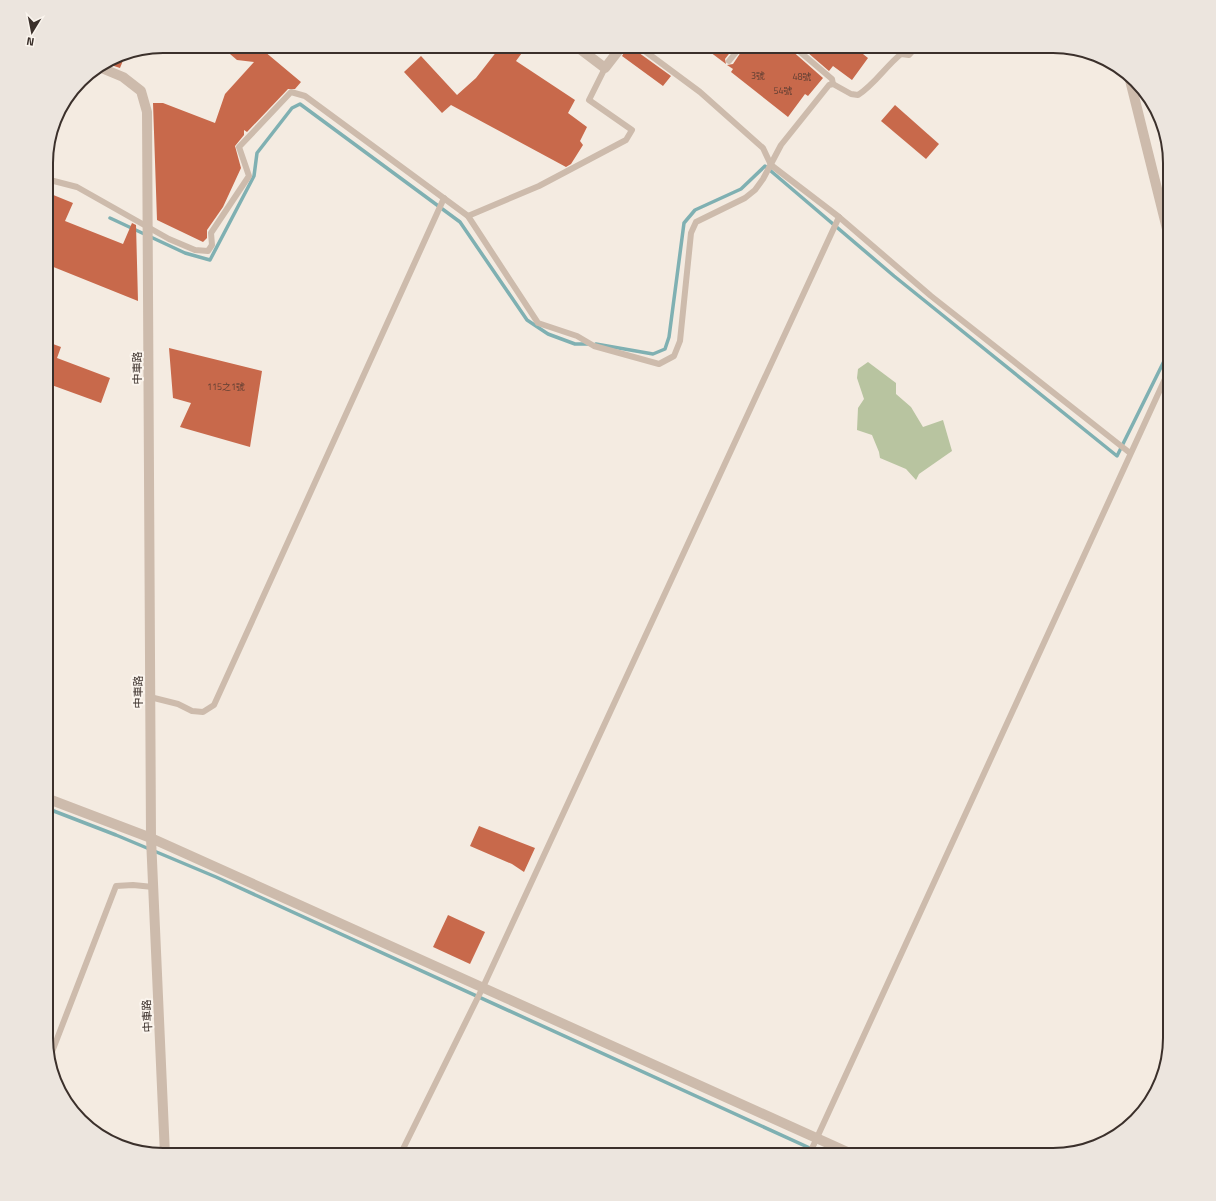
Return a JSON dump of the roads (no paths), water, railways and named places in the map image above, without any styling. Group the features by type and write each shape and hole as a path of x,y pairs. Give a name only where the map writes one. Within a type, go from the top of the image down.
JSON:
{"street":[{"path":"585,53 605,68 617,53"},
{"name":"中車路","path":"106,69 123,77 141,91 147,112 149,229 151,838 152,888 165,1148"},
{"path":"1131,85 1163,213"},
{"path":"53,801 151,838 839,1148"}],"lane":[{"path":"647,53 706,97 763,148 770,165 838,217 931,296 1130,452"},
{"path":"729,61 735,53"},
{"path":"801,53 832,79 833,84 851,94 858,95 870,87 891,62 901,54 908,55 910,53"},
{"path":"468,216 540,186 626,140 632,130 589,100 605,68"},
{"path":"53,181 77,187 149,229 195,250 208,251 212,245 211,233 249,176 238,147 291,92 305,96 468,216 538,323 576,336 594,346 659,364 674,356 680,341 691,233 696,222 745,198 755,190 781,144 830,85 833,84"},
{"path":"150,698 178,704 192,711 203,712 214,705 444,198"},
{"path":"403,1148 483,987 838,217"},
{"path":"813,1148 1163,383"},
{"path":"53,1048 116,886 133,885 152,888"}],"waterway":[{"path":"110,218 185,253 210,260 254,176 257,153 292,108 300,104 460,222 527,320 548,334 575,344 588,344"},
{"path":"596,344 653,354 665,349 669,337 684,223 695,210 741,189 765,166 894,276 1117,456 1163,363"},
{"path":"53,811 116,835 216,877 810,1148"}]}
